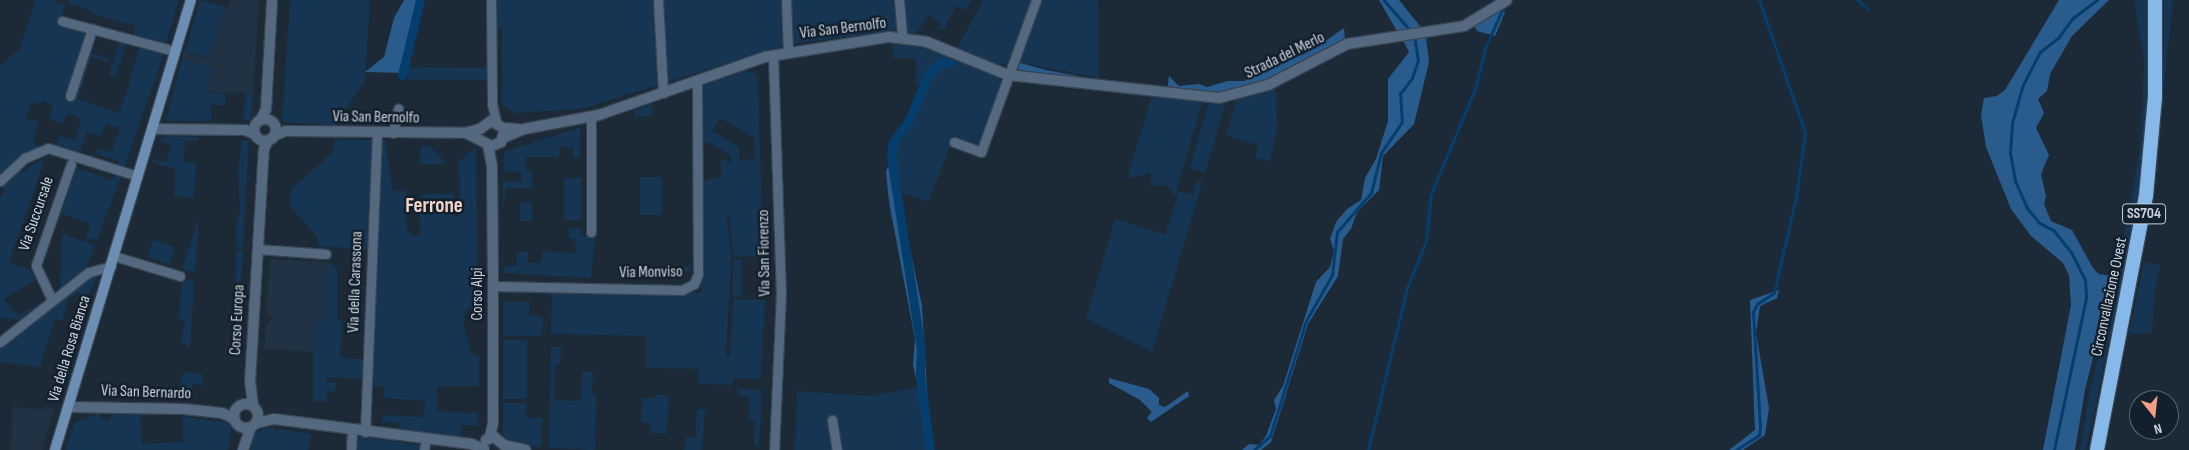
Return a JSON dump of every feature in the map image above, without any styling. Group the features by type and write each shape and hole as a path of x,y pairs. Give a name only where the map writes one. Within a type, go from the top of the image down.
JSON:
{"highway":[{"name":"Circonvallazione Ovest","path":"2095,450 2146,196 2155,98 2156,0"}],"main road":[{"name":"Via della Rosa Bianca","path":"55,450 191,0"}],"street":[{"name":"Corso Europa","path":"243,450 245,438 254,425 255,408 249,393 272,0"},
{"name":"Corso Alpi","path":"491,0 493,444"},
{"path":"658,0 663,93"},
{"name":"Via San Bernolfo","path":"786,0 788,51"},
{"name":"Via San Bernolfo","path":"899,0 902,38"},
{"path":"954,142 981,152 1036,0"},
{"name":"Strada del Merlo","path":"1008,74 1213,99 1268,85 1346,44 1425,34 1464,26 1507,0"},
{"path":"62,21 175,51"},
{"path":"70,96 92,29"},
{"name":"Via San Bernolfo","path":"265,132 492,133 524,129 591,117 788,51 902,38 931,44 1008,74"},
{"name":"Via San Fiorenzo","path":"773,55 781,292 774,450"},
{"name":"Via Monviso","path":"493,286 682,290 694,284 698,274 697,80"},
{"path":"393,133 398,109"},
{"path":"591,117 591,232"},
{"path":"152,129 265,132"},
{"name":"Via della Carassona","path":"365,432 376,133"},
{"path":"0,181 25,158 51,148 138,176"},
{"name":"Via Succursale","path":"52,300 36,265 70,164"},
{"path":"258,250 326,254"},
{"path":"0,342 93,270 112,261 180,276"},
{"path":"245,438 238,415 249,393"},
{"name":"Via San Bernardo","path":"68,407 184,409 238,415"},
{"path":"238,415 255,408 274,419 365,432 425,445 493,444 524,450"},
{"path":"238,415 254,425 274,419"},
{"path":"832,420 836,450"},
{"path":"351,450 352,430"},
{"path":"515,450 524,450"}],"shaded area":[{"path":"36,0 52,0 65,5 60,23 88,31 68,95 75,97 89,52 109,58 108,62 91,57 78,99 120,113 140,46 164,53 124,169 119,167 118,161 95,153 97,148 112,152 120,128 106,124 101,136 87,132 80,153 56,145 60,135 75,140 82,118 67,113 63,124 49,119 53,104 43,101 41,105 32,102 26,118 39,122 33,140 38,147 20,157 0,174 0,66 20,48"},
{"path":"69,0 179,0 165,46 133,37 135,26 92,14 92,11 68,4"},
{"path":"200,0 224,7 209,58 185,51"},
{"path":"230,0 259,0 253,92 206,93 213,68 182,59 184,51 209,59 224,7 227,8"},
{"path":"290,0 370,0 365,81 335,125 282,122"},
{"path":"404,0 424,0 404,73 365,72 384,57 394,18"},
{"path":"496,0 653,0 658,85 581,109 513,113 502,104 502,29 497,29"},
{"path":"662,0 781,0 784,46 667,82"},
{"path":"790,0 894,0 897,30 792,44"},
{"path":"903,0 972,0 967,10 956,6 944,29 936,29 940,24 929,14 915,36 906,35"},
{"path":"983,0 1033,0 1008,65 1002,63 999,69 957,49"},
{"path":"1040,0 1098,0 1099,78 1017,62"},
{"path":"1379,0 1399,0 1424,31 1398,33"},
{"path":"2059,0 2109,0 2072,36 2050,74 2047,91 2038,99 2044,113 2036,128 2049,155 2041,174 2046,196 2044,204 2051,221 2072,230 2093,268 2099,274 2113,276 2085,390 2075,450 2043,450 2071,305 2069,275 2063,263 2031,236 2011,209 1986,147 1981,115 1984,98 1997,96 2005,90"},
{"path":"2134,0 2148,0 2149,15 2148,115 2139,204 2119,312 2110,336 2086,450 2080,450 2090,390 2115,289 2141,141 2144,62"},
{"path":"2164,0 2173,0 2161,113 2164,39"},
{"path":"1501,8 1505,12 1495,36 1477,31 1474,26"},
{"path":"1344,28 1345,41 1272,80 1224,95 1167,92 1169,76 1179,86 1199,84 1207,87 1228,81 1244,81 1317,47"},
{"path":"1426,37 1429,62 1414,124 1383,156 1379,190 1357,212 1351,229 1343,239 1338,276 1308,324 1271,442 1261,450 1242,450 1249,444 1259,445 1266,436 1276,409 1274,400 1283,386 1316,282 1330,267 1334,251 1330,239 1336,222 1347,209 1361,200 1365,178 1376,159 1388,121 1388,79 1409,52 1402,38"},
{"path":"892,41 930,47 995,75 1002,82 980,149 953,139 928,202 900,192 895,147 929,85 916,85 916,58 893,58"},
{"path":"127,43 115,77 109,75 119,44"},
{"path":"182,59 213,68 206,93 225,94 225,105 211,105 211,121 166,121"},
{"path":"1017,62 1046,70 1153,90 1021,72 1016,67"},
{"path":"406,67 486,68 486,80 409,80 404,73"},
{"path":"745,71 755,73 758,80 763,256 733,257 730,218 727,217 731,258 726,356 730,356 733,299 765,300 761,379 733,378 733,385 698,384 699,369 646,368 646,336 551,334 552,294 503,293 503,289 701,293 702,182 721,176 721,159 731,163 731,155 708,142 702,142 702,86","holes":["720,118 754,138 755,159 739,160 739,147 712,131"]},
{"path":"1276,83 1277,128 1270,162 1255,157 1258,145 1226,135 1238,97"},
{"path":"1097,89 1203,100 1175,196 1166,185 1151,186 1150,173 1127,179 1152,95 1141,97"},
{"path":"245,91 253,92 251,120 244,120"},
{"path":"1227,99 1205,173 1190,168 1209,101"},
{"path":"652,104 652,116 635,117 635,110"},
{"path":"580,127 580,158 573,158 573,147 560,147 559,157 526,157 526,170 532,171 532,188 506,188 503,213 503,181 521,182 521,172 503,171 504,152"},
{"path":"167,136 198,137 198,141 185,140 184,162 196,163 194,198 174,196 175,169 152,162 152,159 166,162 171,145 159,140"},
{"path":"334,139 373,140 368,250 317,246 318,238 290,206 291,189 333,152"},
{"path":"242,140 249,140 243,247 236,247 236,225 240,210 238,172"},
{"path":"380,140 385,140 393,191 406,191 406,229 414,236 420,234 419,198 424,194 454,194 455,216 460,216 459,162 476,146 478,304 465,310 464,327 471,353 479,357 479,386 437,386 437,412 478,413 478,426 462,425 460,438 399,431 399,423 382,422 382,415 423,417 425,401 383,398 384,386 371,386"},
{"path":"421,146 430,146 446,164 419,164"},
{"path":"895,147 901,206 922,306 930,440 913,365 915,339 889,202 886,172"},
{"path":"38,161 44,162 9,262 30,270 36,279 4,299 18,316 46,299 19,320 0,318 0,197 5,190 0,186 19,168 23,172"},
{"path":"77,168 111,180 116,175 121,177 97,240 86,237 90,224 61,213"},
{"path":"640,177 662,177 662,215 640,215"},
{"path":"564,178 581,178 581,220 564,220"},
{"path":"1196,181 1202,183 1152,352 1086,319 1115,219 1165,235 1179,191 1193,194"},
{"path":"520,202 532,202 532,221 520,221"},
{"path":"199,217 195,273 182,269"},
{"path":"569,228 581,228 581,236 595,237 591,278 504,273 504,266 517,266 517,252 528,252 528,263 542,263 542,252 575,253 576,239 569,239"},
{"path":"62,234 95,245 85,270 60,289"},
{"path":"153,240 175,247 169,264 147,257"},
{"path":"236,250 243,250 237,355 231,355 231,331 235,317"},
{"path":"270,259 327,262 325,323 316,323 313,352 264,349 266,325 273,319 266,312"},
{"path":"733,260 742,260 742,297 733,297"},
{"path":"327,262 337,268 337,320 342,320 340,358 365,359 364,379 327,377 327,383 336,383 335,392 327,391 326,402 313,401 313,352 316,322 325,323"},
{"path":"2144,262 2161,265 2155,288 2152,333 2129,335"},
{"path":"667,267 690,267 690,271 680,271 680,276 641,276 641,273 666,273"},
{"path":"92,274 98,276 88,296 77,293 69,298 62,321 55,319 40,367 0,362 0,347"},
{"path":"182,279 194,281 190,348 181,343 185,320 179,318"},
{"path":"1779,290 1777,298 1760,306 1756,333 1769,408 1765,435 1743,450 1729,450 1755,430 1750,300"},
{"path":"503,302 529,302 529,315 543,316 542,336 503,336"},
{"path":"503,340 527,340 527,399 503,399"},
{"path":"551,347 561,347 560,364 555,365 554,400 581,401 582,372 593,372 592,394 596,394 595,450 549,448"},
{"path":"184,372 203,374 202,385 192,384 192,398 175,397"},
{"path":"1109,378 1149,389 1159,398 1159,405 1165,407 1188,391 1189,396 1151,422 1147,418 1152,412 1140,400 1109,383"},
{"path":"918,387 932,450 795,450 797,391 871,396"},
{"path":"738,389 762,390 759,446 754,445 755,421 748,420 750,399 748,396 738,395"},
{"path":"656,395 669,395 667,434 650,433 650,423 641,422 642,398 656,398"},
{"path":"503,403 526,403 526,418 542,418 541,447 515,444 503,435"},
{"path":"12,407 54,409 42,450 11,450"},
{"path":"697,409 705,409 702,450 684,450 686,437 695,438"},
{"path":"100,413 101,418 109,422 112,413 140,413 142,444 183,442 182,416 232,424 228,450 66,450 74,423"},
{"path":"265,427 311,434 308,450 251,450 253,436"},
{"path":"355,436 420,445 418,450 354,450"}],"waterway":[{"path":"402,75 420,0"},
{"path":"1384,0 1412,32"},
{"path":"1736,450 1759,435 1753,312 1757,304 1774,293 1796,197 1805,133 1759,0"},
{"path":"1858,0 1868,9"},
{"path":"2054,450 2086,298 2085,280 2072,254 2054,231 2039,223 2027,208 2015,181 2010,153 2012,123 2022,87 2040,52 2059,37 2073,18 2097,0"},
{"path":"1368,450 1407,288 1426,241 1431,194 1475,89 1485,48 1503,8"},
{"path":"1254,450 1270,436 1306,321 1332,275 1337,232 1371,193 1381,153 1402,122 1400,94 1412,78 1418,61 1414,37"},
{"path":"930,450 920,375 921,349 891,158 893,142 909,120 928,75 941,62 951,62"}],"district":[{"name":"Ferrone","path":"434,206"}]}
